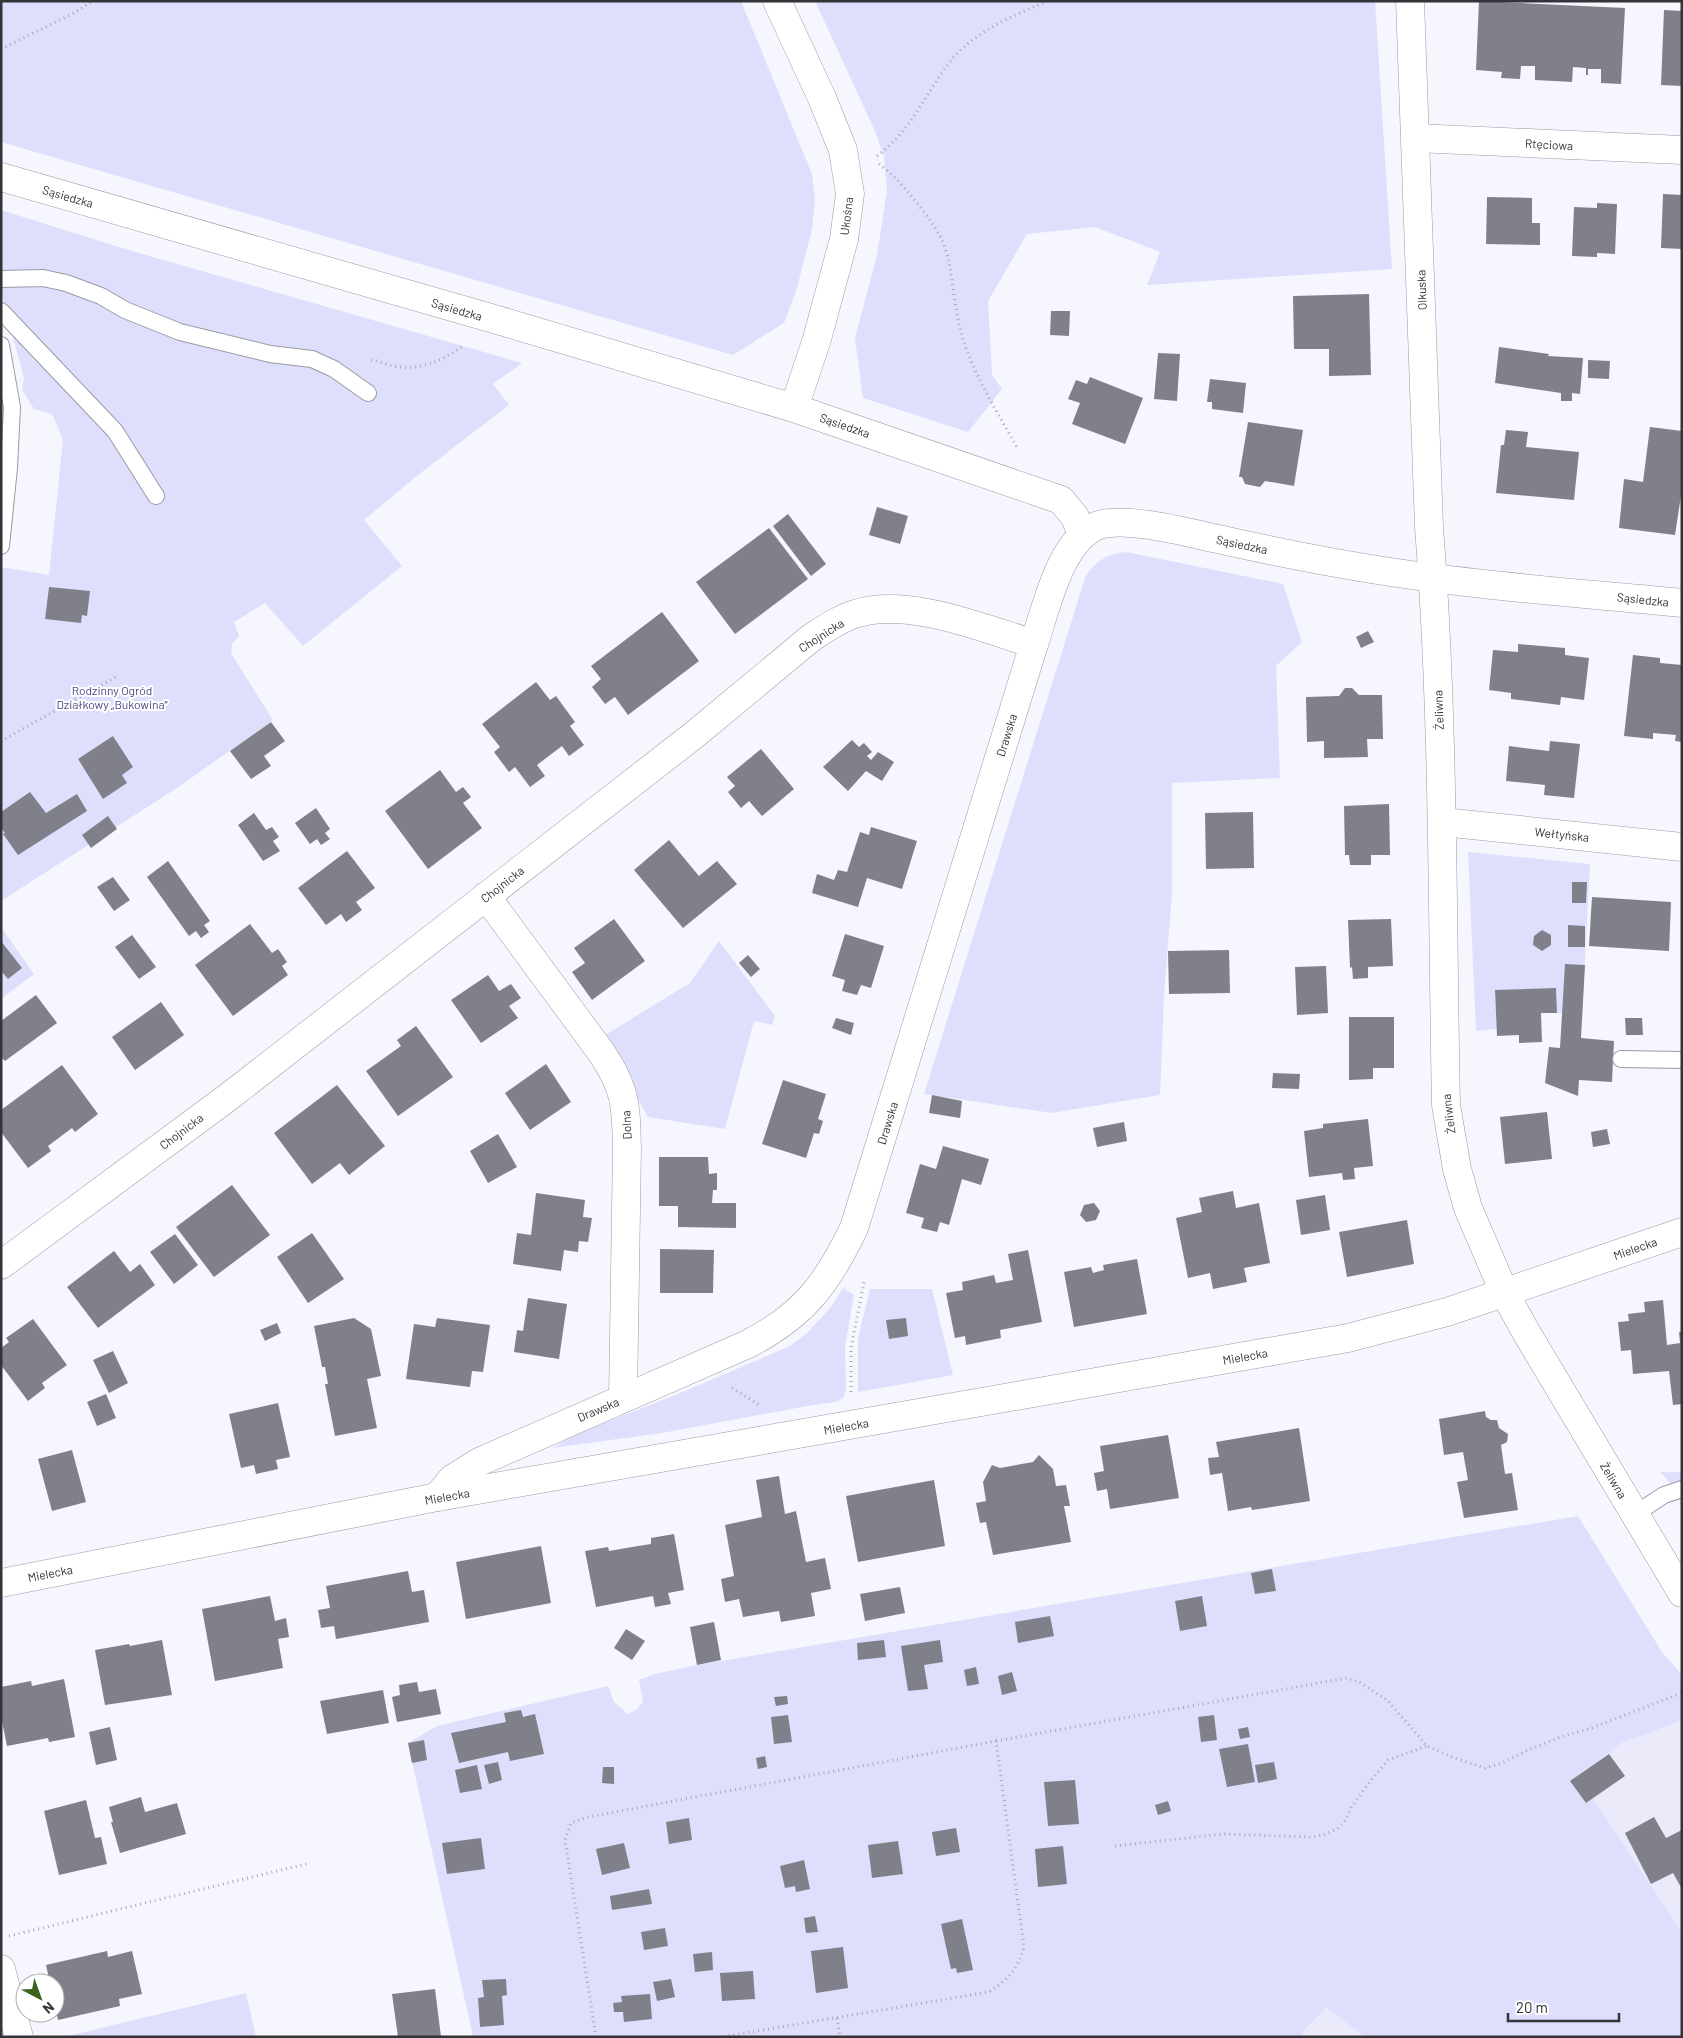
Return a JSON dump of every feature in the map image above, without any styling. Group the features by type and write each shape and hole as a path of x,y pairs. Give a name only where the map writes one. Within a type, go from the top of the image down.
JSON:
{"street":[{"name":"Ukośna","path":"777,1 822,98 843,150 850,194 844,239 818,339 794,408"},
{"name":"Olkuska","path":"1410,1 1429,527 1433,578"},
{"name":"Rtęciowa","path":"1416,138 1682,150"},
{"name":"Sąsiedzka","path":"1,177 494,319 794,408 1061,500 1075,517 1082,535 1098,525 1109,523 1159,526 1328,561 1433,578 1682,603"},
{"name":"Drawska","path":"437,1497 452,1479 479,1462 773,1331 795,1314 826,1279 854,1228 1034,644 1064,559 1082,535"},
{"name":"Żeliwna","path":"1433,578 1443,822 1442,938 1446,1105 1457,1168 1468,1208 1504,1292 1682,1593"},
{"name":"Chojnicka","path":"1,1265 226,1098 694,735 811,638 832,624 855,614 882,608 928,613 1034,644"},
{"name":"Wełtyńska","path":"1443,822 1682,847"},
{"name":"Dolna","path":"486,896 601,1052 616,1074 624,1095 627,1149 623,1398"},
{"name":"Mielecka","path":"1,1583 437,1497 1348,1338 1447,1312 1682,1232"},
{"path":"1,1969 18,2037"}],"lane":[{"path":"1,279 43,278 66,283 101,296 125,310 180,332 270,354 312,359 334,369 368,393"},
{"path":"1,311 115,431 156,496"},
{"path":"1,345 12,407 9,468 1,546"},
{"path":"1621,1059 1682,1060"},
{"path":"1635,1514 1664,1495 1682,1489"}],"path":[{"path":"1,50 72,14 93,1"},
{"path":"1020,452 966,350 942,238 892,176 872,159 893,143 916,115 954,58 967,44 991,27 1048,1"},
{"path":"367,360 374,360 401,368 425,366 447,357 475,338 494,319"},
{"path":"1,740 116,677"},
{"path":"850,1395 851,1348 864,1283 861,1274"},
{"path":"691,1369 727,1386 767,1411"},
{"path":"596,2037 565,1840 571,1823 588,1817 1346,1678 1361,1683 1387,1700 1427,1746 1457,1759 1485,1768 1502,1763 1551,1741 1589,1730 1682,1693"},
{"path":"721,2037 989,1992 1006,1980 1019,1963 1024,1947 996,1741"},
{"path":"1115,1846 1223,1834 1312,1837 1332,1833 1345,1821 1352,1806 1388,1760 1427,1746"},
{"path":"1,1938 310,1862"},
{"path":"837,2017 840,2037"}],"shaded area":[{"path":"1682,1720 1682,1932 1593,1799 1586,1803 1570,1781 1622,1743 1672,1722"},
{"path":"1326,2008 1366,2037 1301,2037 1304,2031"}],"green space":[{"path":"1,1 741,1 812,174 815,200 812,229 797,288 784,323 733,355 1,142"},
{"path":"815,1 1375,1 1392,269 1147,285 1160,252 1095,227 1027,234 988,301 992,375 1002,389 968,432 863,398 855,338 877,255 887,191 884,157 875,131"},
{"name":"Rodzinny Ogród Działkowy „Bukowina”","path":"1,210 125,249 522,363 493,384 509,405 418,475 364,520 402,566 303,646 265,603 234,622 239,636 232,644 231,653 273,720 180,786 1,901 1,567 49,575 63,440 52,414 34,409 22,390 24,378 1,292"},
{"path":"1126,552 1283,584 1302,642 1276,666 1280,778 1172,783 1172,893 1164,996 1160,1095 1052,1113 924,1094 1085,578 1102,559"},
{"path":"1468,852 1590,864 1582,1013 1557,1013 1556,988 1495,991 1497,1029 1476,1031"},
{"path":"1,927 34,974 1,999"},
{"path":"719,941 775,1016 772,1025 754,1021 725,1129 648,1117 602,1037 690,983"},
{"path":"843,1288 854,1295 845,1347 846,1387 844,1397 836,1402 662,1433 552,1448 576,1434 678,1394 790,1346 807,1333 831,1307"},
{"path":"870,1289 932,1289 953,1375 858,1392 858,1338"},
{"path":"1660,1472 1682,1472 1682,1496"},
{"path":"1578,1516 1662,1652 1682,1675 1682,1720 1622,1743 1570,1781 1586,1803 1593,1799 1682,1932 1682,2036 1366,2037 1326,2008 1304,2031 1301,2037 473,2037 408,1743 437,1726 608,1686 614,1702 628,1714 636,1710 643,1702 639,1680 655,1674 697,1665"},
{"path":"246,1993 256,2037 64,2037"}],"building":[{"path":"1479,1 1625,8 1621,84 1601,83 1601,69 1588,69 1588,75 1586,75 1586,68 1573,67 1572,82 1535,80 1535,66 1521,66 1520,79 1501,78 1502,72 1476,70"},
{"path":"1664,10 1682,11 1682,86 1661,85"},
{"path":"1663,194 1682,195 1682,249 1661,248"},
{"path":"1487,197 1532,198 1532,223 1540,223 1540,245 1486,244"},
{"path":"1597,203 1617,204 1615,254 1597,253 1597,257 1572,256 1574,207 1597,208"},
{"path":"1369,294 1371,375 1329,376 1329,349 1294,349 1293,296"},
{"path":"1051,311 1070,311 1069,336 1050,335"},
{"path":"1499,347 1549,354 1548,356 1583,358 1580,394 1572,393 1572,401 1561,401 1561,393 1495,383"},
{"path":"1158,353 1180,354 1177,401 1154,399"},
{"path":"1588,360 1610,361 1609,379 1588,378"},
{"path":"1090,377 1143,398 1125,444 1072,424 1080,403 1068,399 1076,380 1087,384"},
{"path":"1210,379 1246,383 1243,413 1212,409 1212,402 1207,402"},
{"path":"1248,422 1303,430 1294,486 1265,481 1260,487 1245,484 1242,477 1239,477"},
{"path":"1650,427 1682,431 1682,489 1675,535 1619,528 1624,479 1643,482"},
{"path":"1506,430 1528,432 1526,447 1579,452 1574,500 1496,493 1501,445 1504,445"},
{"path":"877,507 908,516 900,544 869,535"},
{"path":"788,514 826,564 811,576 773,526"},
{"path":"769,528 808,579 735,634 696,582"},
{"path":"49,587 90,591 87,616 82,615 81,623 45,619"},
{"path":"662,612 699,661 628,715 615,697 605,704 592,687 601,679 591,666"},
{"path":"1368,631 1374,642 1361,648 1356,637"},
{"path":"1518,644 1565,648 1565,655 1589,658 1584,700 1561,697 1560,705 1511,699 1511,693 1489,690 1493,650 1518,652"},
{"path":"1633,655 1660,658 1660,663 1682,665 1682,742 1675,741 1676,735 1653,733 1653,739 1624,736"},
{"path":"536,682 550,700 556,696 575,722 570,726 584,745 569,756 562,746 537,765 545,776 530,787 515,767 509,772 494,752 500,747 482,724"},
{"path":"1345,688 1352,688 1359,695 1382,695 1383,739 1367,739 1368,757 1324,758 1324,741 1307,742 1306,697 1339,696"},
{"path":"271,722 285,741 264,756 271,766 251,779 230,751"},
{"path":"113,736 133,767 122,775 127,783 103,799 78,759"},
{"path":"852,740 859,747 864,743 872,752 867,756 871,760 878,752 894,762 882,781 866,771 848,791 823,767"},
{"path":"1550,741 1580,744 1574,798 1544,795 1545,785 1506,781 1509,746 1549,751"},
{"path":"761,749 794,789 762,816 749,801 741,808 728,792 735,786 727,777"},
{"path":"440,770 456,792 463,787 471,797 463,803 482,828 428,869 385,811"},
{"path":"30,792 46,813 77,794 87,811 18,855 3,834 5,833 1,828 1,812"},
{"path":"1389,804 1390,855 1371,855 1371,865 1350,865 1349,855 1345,855 1344,806"},
{"path":"316,808 330,829 325,833 330,839 321,845 317,839 310,844 295,823"},
{"path":"1253,812 1254,868 1206,869 1205,813"},
{"path":"254,813 266,830 272,827 279,837 273,841 280,851 263,861 238,825"},
{"path":"108,816 117,829 91,848 82,835"},
{"path":"871,827 917,841 902,889 867,878 858,907 812,893 817,874 834,880 838,870 847,872 860,832 869,835"},
{"path":"669,840 699,876 717,861 737,884 683,928 634,870"},
{"path":"347,851 375,888 356,902 362,910 346,922 341,914 326,925 298,888"},
{"path":"168,861 210,921 204,925 209,932 201,938 196,931 189,936 147,877"},
{"path":"113,877 130,900 114,911 97,887"},
{"path":"1572,882 1587,882 1586,903 1572,903"},
{"path":"1592,897 1671,902 1669,951 1589,946"},
{"path":"614,919 645,961 592,1000 572,972 585,963 574,948"},
{"path":"1391,919 1393,966 1368,967 1368,978 1353,979 1352,967 1350,968 1348,920"},
{"path":"250,924 272,953 278,949 287,962 282,966 288,975 233,1016 195,965"},
{"path":"1568,925 1585,926 1585,947 1568,947"},
{"path":"1542,930 1551,935 1551,945 1542,951 1533,945 1534,936"},
{"path":"845,934 884,946 871,988 861,985 857,995 842,991 845,980 832,976"},
{"path":"132,935 156,967 139,979 115,947"},
{"path":"1,941 22,968 8,979 1,971"},
{"path":"1229,950 1230,993 1169,994 1168,951"},
{"path":"748,955 760,969 751,977 739,963"},
{"path":"1565,964 1585,965 1581,1038 1614,1041 1612,1082 1579,1080 1578,1096 1545,1083 1549,1047 1560,1048"},
{"path":"1326,966 1328,1013 1297,1015 1295,967"},
{"path":"488,975 499,991 511,984 521,998 509,1006 518,1018 481,1043 451,1000"},
{"path":"1556,988 1557,1013 1541,1013 1542,1042 1519,1043 1519,1035 1497,1036 1495,990"},
{"path":"36,995 57,1023 5,1061 1,1057 1,1021"},
{"path":"161,1002 184,1035 135,1070 112,1037"},
{"path":"1349,1017 1394,1017 1394,1068 1373,1068 1373,1079 1349,1080"},
{"path":"836,1018 854,1023 851,1035 832,1028"},
{"path":"1625,1018 1642,1018 1643,1035 1626,1035"},
{"path":"416,1026 453,1077 398,1116 366,1071 401,1046 397,1040"},
{"path":"546,1064 571,1102 530,1130 505,1093"},
{"path":"62,1065 98,1114 75,1132 72,1128 48,1146 51,1151 28,1168 1,1132 1,1110"},
{"path":"1273,1073 1300,1074 1299,1089 1272,1088"},
{"path":"783,1080 826,1094 818,1119 823,1121 819,1134 814,1133 806,1158 762,1144"},
{"path":"337,1085 385,1146 349,1175 340,1163 312,1184 274,1133"},
{"path":"932,1095 962,1101 960,1118 929,1113"},
{"path":"1547,1112 1552,1159 1505,1164 1500,1117"},
{"path":"1368,1119 1373,1166 1354,1168 1355,1179 1343,1180 1342,1173 1309,1177 1304,1131 1323,1128 1323,1124"},
{"path":"1124,1122 1127,1141 1097,1147 1093,1128"},
{"path":"1607,1129 1610,1144 1593,1147 1591,1132"},
{"path":"498,1134 517,1167 488,1183 470,1151"},
{"path":"943,1146 989,1159 981,1185 962,1179 949,1225 940,1222 937,1232 921,1228 924,1218 906,1213 920,1164 936,1169"},
{"path":"659,1157 708,1157 709,1174 717,1173 717,1190 713,1190 712,1203 736,1203 736,1228 678,1227 678,1206 659,1206"},
{"path":"232,1185 270,1235 214,1277 176,1227"},
{"path":"1233,1191 1236,1208 1259,1203 1270,1263 1244,1268 1247,1282 1213,1289 1210,1273 1188,1278 1176,1218 1202,1212 1199,1198"},
{"path":"536,1193 585,1200 583,1217 592,1218 588,1242 579,1241 578,1252 564,1250 561,1271 513,1264 517,1233 531,1235"},
{"path":"1325,1195 1330,1230 1301,1235 1296,1200"},
{"path":"1094,1203 1100,1211 1096,1220 1086,1222 1080,1215 1084,1205"},
{"path":"1407,1220 1414,1264 1347,1277 1339,1232"},
{"path":"312,1233 344,1279 308,1303 277,1257"},
{"path":"175,1234 198,1265 174,1284 150,1252"},
{"path":"660,1249 714,1250 713,1293 660,1293"},
{"path":"1028,1250 1042,1322 1000,1330 1001,1338 966,1345 965,1336 955,1338 946,1293 963,1290 962,1282 994,1275 996,1283 1013,1280 1008,1254"},
{"path":"114,1251 130,1272 140,1264 155,1285 98,1328 67,1287"},
{"path":"1137,1259 1147,1314 1074,1327 1064,1272 1091,1267 1093,1273 1104,1270 1103,1265"},
{"path":"528,1298 567,1304 559,1359 514,1352 517,1330 523,1331"},
{"path":"1663,1300 1667,1345 1680,1343 1679,1332 1682,1332 1682,1404 1673,1405 1669,1371 1633,1374 1631,1350 1621,1351 1618,1322 1629,1321 1628,1314 1645,1312 1644,1302"},
{"path":"354,1318 371,1329 381,1376 367,1379 377,1428 335,1436 325,1384 328,1384 325,1367 322,1367 314,1326"},
{"path":"437,1318 490,1325 483,1372 472,1371 470,1387 406,1379 414,1324 435,1327"},
{"path":"906,1318 908,1336 889,1339 886,1320"},
{"path":"33,1319 67,1365 42,1383 45,1388 28,1401 1,1365 1,1348 9,1342 6,1338"},
{"path":"277,1323 281,1333 265,1341 260,1330"},
{"path":"113,1351 128,1383 109,1393 93,1360"},
{"path":"106,1394 116,1418 97,1426 87,1402"},
{"path":"278,1403 290,1457 276,1460 278,1469 256,1474 254,1465 241,1468 229,1414"},
{"path":"1485,1411 1486,1417 1491,1420 1497,1420 1499,1428 1508,1434 1507,1442 1501,1445 1505,1474 1512,1473 1518,1510 1464,1518 1457,1482 1468,1480 1463,1452 1444,1455 1439,1419"},
{"path":"1299,1428 1310,1501 1252,1510 1251,1507 1228,1511 1222,1473 1210,1475 1208,1458 1219,1457 1216,1442"},
{"path":"1168,1435 1179,1498 1110,1509 1107,1489 1097,1491 1094,1473 1104,1471 1100,1446"},
{"path":"72,1450 86,1502 52,1511 38,1459"},
{"path":"1039,1455 1053,1469 1056,1486 1066,1485 1070,1506 1064,1506 1071,1542 993,1555 986,1522 980,1523 976,1503 986,1501 983,1482 992,1465 1000,1468 1033,1462"},
{"path":"779,1476 785,1514 796,1511 806,1562 825,1558 831,1589 811,1593 815,1616 781,1622 779,1611 743,1617 739,1599 725,1602 721,1579 734,1576 725,1525 762,1517 756,1480"},
{"path":"934,1480 945,1546 858,1562 846,1496"},
{"path":"674,1534 684,1590 668,1593 671,1604 655,1607 653,1596 596,1607 585,1551 608,1547 609,1551 651,1544 651,1538"},
{"path":"541,1546 551,1603 466,1619 456,1562"},
{"path":"1272,1569 1276,1591 1255,1594 1251,1573"},
{"path":"408,1571 412,1592 424,1590 429,1622 336,1639 334,1626 321,1628 318,1610 330,1608 326,1586"},
{"path":"900,1587 905,1613 865,1621 860,1594"},
{"path":"270,1596 275,1621 286,1618 289,1637 278,1639 283,1668 215,1681 202,1609"},
{"path":"1202,1596 1207,1626 1180,1631 1175,1601"},
{"path":"1050,1616 1054,1636 1018,1643 1015,1622"},
{"path":"714,1622 721,1660 697,1665 690,1627"},
{"path":"626,1629 645,1641 632,1660 614,1648"},
{"path":"162,1640 172,1695 105,1705 95,1650"},
{"path":"884,1640 886,1657 858,1660 857,1643"},
{"path":"940,1640 943,1662 924,1665 928,1689 908,1691 901,1646"},
{"path":"976,1667 979,1684 967,1686 964,1670"},
{"path":"1012,1672 1017,1691 1002,1695 998,1676"},
{"path":"64,1679 75,1737 49,1742 48,1738 7,1746 1,1716 1,1687 31,1681 32,1686"},
{"path":"417,1682 419,1692 436,1689 441,1714 397,1722 392,1697 400,1695 399,1685"},
{"path":"383,1690 389,1723 327,1734 320,1701"},
{"path":"787,1696 788,1704 776,1706 774,1697"},
{"path":"521,1710 523,1717 535,1714 544,1754 510,1761 508,1752 459,1763 451,1733 506,1722 504,1713"},
{"path":"788,1715 792,1742 774,1744 771,1717"},
{"path":"1214,1715 1217,1740 1201,1742 1198,1717"},
{"path":"110,1727 117,1760 96,1765 89,1732"},
{"path":"1248,1727 1250,1737 1240,1739 1238,1729"},
{"path":"424,1740 427,1760 412,1763 408,1743"},
{"path":"1248,1744 1255,1782 1227,1787 1219,1749"},
{"path":"1609,1754 1625,1776 1586,1803 1570,1781"},
{"path":"765,1756 767,1767 758,1769 756,1758"},
{"path":"498,1762 502,1780 489,1784 484,1765"},
{"path":"1274,1762 1277,1779 1258,1783 1255,1765"},
{"path":"477,1765 482,1789 460,1793 455,1770"},
{"path":"603,1767 614,1767 614,1784 602,1783"},
{"path":"1075,1780 1079,1824 1048,1826 1044,1782"},
{"path":"141,1797 145,1812 177,1803 186,1834 120,1853 111,1822 113,1822 109,1807"},
{"path":"86,1800 95,1838 101,1837 107,1864 59,1875 44,1811"},
{"path":"1168,1801 1171,1811 1158,1815 1155,1805"},
{"path":"1654,1817 1666,1838 1682,1830 1682,1889 1673,1873 1651,1884 1625,1833"},
{"path":"689,1818 692,1840 669,1844 666,1822"},
{"path":"956,1828 960,1852 936,1856 932,1832"},
{"path":"481,1838 485,1869 447,1874 442,1843"},
{"path":"898,1841 903,1874 872,1878 868,1845"},
{"path":"624,1843 630,1868 602,1875 596,1849"},
{"path":"1063,1846 1067,1884 1038,1887 1035,1849"},
{"path":"804,1860 810,1889 796,1892 795,1886 785,1888 780,1866"},
{"path":"649,1889 652,1904 612,1910 610,1896"},
{"path":"815,1916 818,1932 806,1933 804,1918"},
{"path":"962,1919 973,1970 957,1973 956,1968 951,1969 941,1924"},
{"path":"665,1928 668,1946 644,1950 641,1932"},
{"path":"843,1947 848,1988 816,1993 811,1951"},
{"path":"107,1951 108,1957 132,1951 142,1994 119,1999 120,2006 65,2018 65,1973 48,1973 46,1965"},
{"path":"712,1952 713,1970 695,1972 693,1954"},
{"path":"753,1971 755,1999 722,2001 720,1973"},
{"path":"506,1979 507,1995 502,1996 504,2025 480,2027 478,1998 484,1997 482,1980"},
{"path":"671,1979 675,1997 657,2001 653,1982"},
{"path":"435,1989 441,2037 398,2037 392,1994"},
{"path":"650,1994 652,2019 624,2022 623,2012 614,2012 613,2003 622,2002 621,1996"}]}
